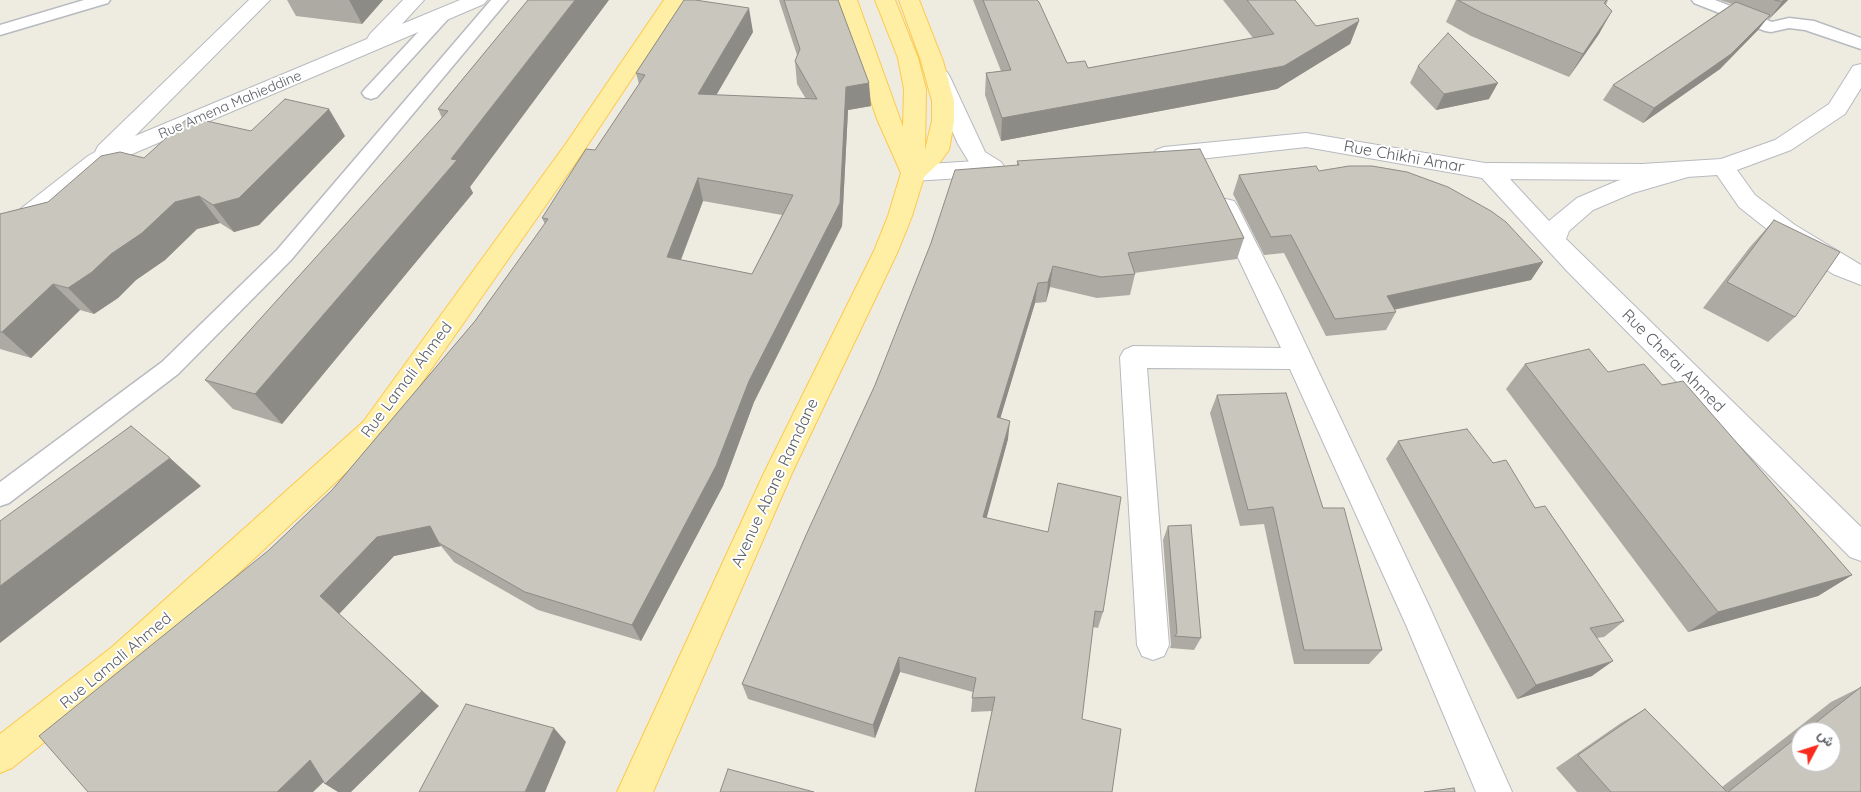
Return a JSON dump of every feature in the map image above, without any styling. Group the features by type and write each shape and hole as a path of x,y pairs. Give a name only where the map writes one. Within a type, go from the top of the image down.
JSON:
{"main road":[{"name":"Rue Lamali Ahmed","path":"0,756 124,658 373,430 567,158 674,0"},
{"path":"847,0 888,119 914,173"},
{"name":"Avenue Abane Ramdane","path":"635,792 778,473 886,252 914,173 915,89 912,70 885,0"},
{"name":"Avenue Abane Ramdane","path":"909,0 932,61 943,102 941,140 932,157 914,173"}],"street":[{"path":"96,161 260,0"},
{"path":"370,47 414,0"},
{"name":"Rue Amena Mahieddine","path":"0,238 96,161 370,47 477,0"},
{"path":"914,173 1003,167 977,158 932,61"},
{"name":"Rue Chikhi Amar","path":"1140,157 1306,140 1489,171 1680,171 1723,167 1783,145 1837,109 1861,71"},
{"path":"1199,152 1299,359 1420,621 1494,792"},
{"path":"1723,167 1747,201 1786,231 1842,267 1861,276"},
{"name":"Rue Chefai Ahmed","path":"1489,171 1553,241 1861,547"},
{"path":"1553,241 1558,227 1564,220 1586,204 1625,187 1680,171"},
{"path":"1153,645 1134,357 1299,359"},
{"path":"1826,514 1861,534"}],"lane":[{"path":"0,30 102,0"},
{"path":"0,496 170,368 284,255 500,0"},
{"path":"1700,0 1772,28 1789,23 1808,25 1861,44"},
{"path":"371,93 443,15"}],"building":[{"path":"528,0 575,0 451,159 457,160 255,394 205,380 448,111 438,109"},
{"path":"684,0 695,0 749,8 698,94 817,99 795,61 800,49 784,0 838,0 869,83 846,87 840,203 749,381 716,466 632,625 525,592 439,543 430,526 377,537 320,596 422,691 325,784 310,760 277,792 88,792 39,736 269,550 332,490 475,321 548,219 542,218 586,149 595,150 645,75 636,73","holes":["698,178 793,195 752,274 667,257"]},
{"path":"983,0 1037,0 1067,63 1085,61 1088,68 1274,34 1247,0 1295,0 1316,26 1358,18 1359,21 1284,66 1002,118 986,73 1011,70"},
{"path":"1458,0 1607,0 1604,3 1612,11 1583,54 1482,13"},
{"path":"1736,2 1770,15 1731,54 1654,108 1613,85"},
{"path":"1448,33 1498,83 1444,94 1418,66"},
{"path":"285,99 329,109 239,198 213,205 199,196 175,202 142,233 111,254 92,272 68,288 53,284 0,332 0,214 48,202 101,156 120,152 144,158 189,117 251,131"},
{"path":"1200,149 1244,238 1128,253 1135,274 1101,277 1053,266 1048,282 1038,283 997,417 1010,421 983,517 1048,532 1058,483 1121,497 1103,612 1095,611 1082,719 1121,729 1112,792 975,792 995,697 972,698 976,678 899,657 873,725 742,684 806,535 875,385 931,243 955,170 1019,165 1017,161"},
{"path":"1316,166 1319,171 1349,166 1372,166 1407,172 1448,187 1491,211 1506,222 1543,262 1387,296 1396,312 1335,319 1291,235 1271,237 1239,175"},
{"path":"1774,220 1840,252 1795,317 1727,282"},
{"path":"1589,349 1608,372 1644,364 1662,385 1683,381 1852,575 1718,612 1525,364"},
{"path":"1286,393 1323,508 1344,508 1382,650 1304,650 1273,507 1248,510 1217,395"},
{"path":"131,426 170,458 0,586 0,521"},
{"path":"1467,429 1493,463 1506,460 1535,508 1545,506 1624,621 1590,628 1613,661 1536,685 1398,441"},
{"path":"1191,525 1201,638 1175,636 1177,633 1168,526"},
{"path":"1861,687 1861,792 1728,792 1791,742 1791,772 1841,772 1841,722 1817,722"},
{"path":"466,704 554,728 525,792 419,792"},
{"path":"1645,709 1727,792 1611,792 1578,755"},
{"path":"728,769 814,792 720,792"},
{"path":"1454,788 1455,792 1424,792"}]}
